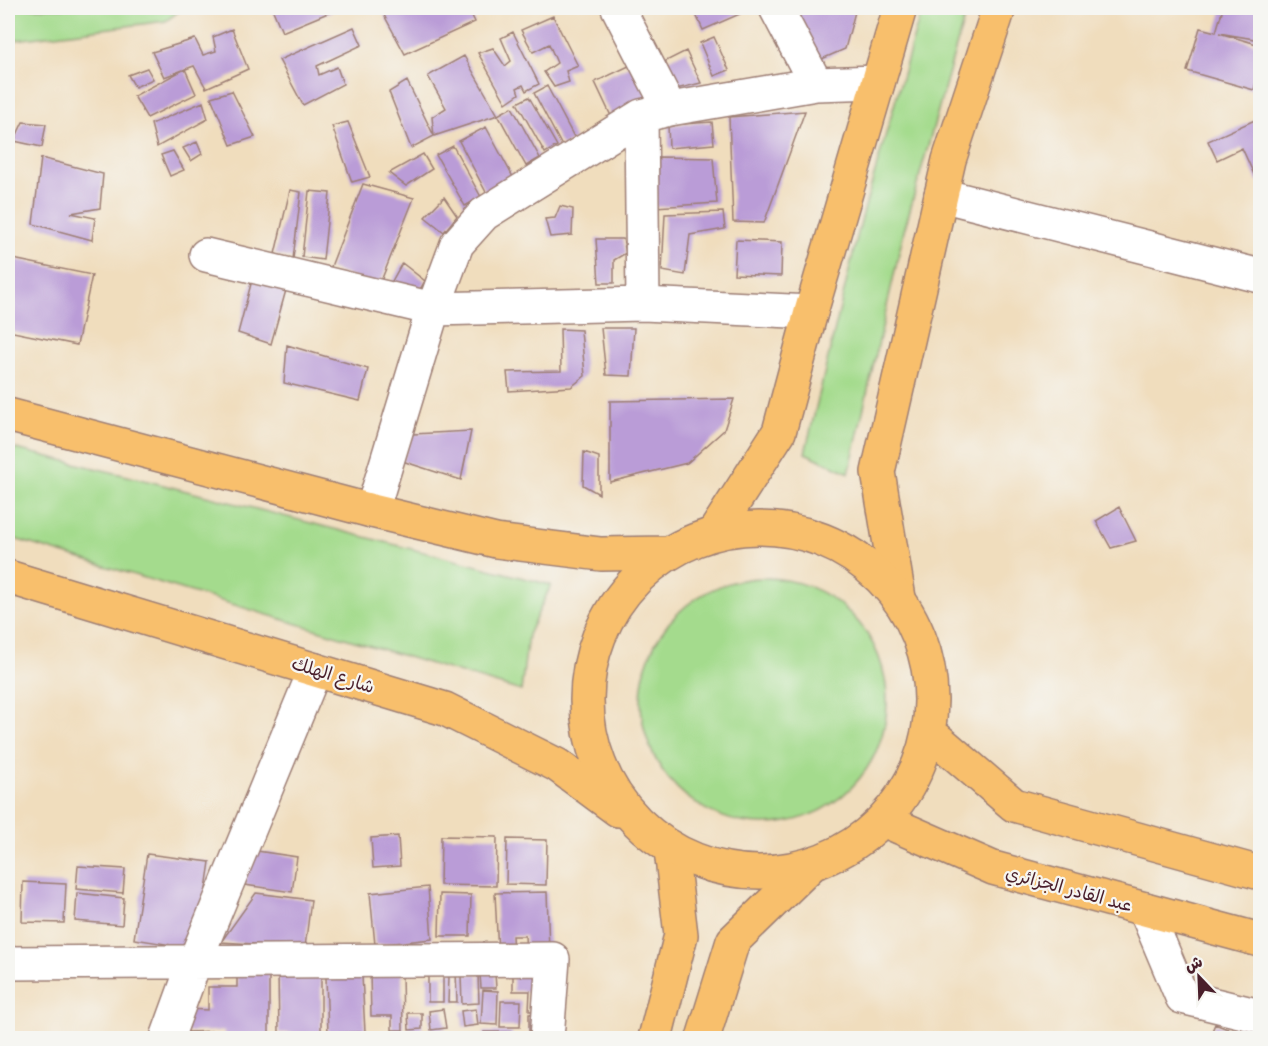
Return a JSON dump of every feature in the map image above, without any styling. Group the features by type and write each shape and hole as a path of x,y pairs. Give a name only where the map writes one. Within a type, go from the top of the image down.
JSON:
{"main road":[{"path":"714,533 779,432 811,312 900,8"},
{"path":"899,598 878,472 949,160 999,8"},
{"path":"8,415 372,511 496,541 601,554 668,553"},
{"path":"766,527 817,537 863,561 899,598 919,634 930,674 929,732 909,786 883,820 850,847 811,865 762,873 713,867 671,850 635,822 605,780 591,741 588,731 586,680 600,630 628,587 668,553 714,533 766,527"},
{"name":"شارع الهلك","path":"8,577 445,709 557,765 635,822"},
{"path":"929,732 1014,806 1260,873"},
{"name":"عبد القادر الجزائري","path":"883,820 993,868 1260,940"},
{"path":"655,1038 681,935 671,850"},
{"path":"703,1038 733,941 811,865"}],"street":[{"path":"618,8 656,113 643,304"},
{"path":"776,8 816,84"},
{"path":"372,511 433,309 457,244 484,214 656,113 816,84 878,82"},
{"path":"941,195 1260,276"},
{"path":"206,255 433,309 643,304 811,312"},
{"path":"167,1038 195,961 315,670"},
{"path":"1145,909 1182,997 1260,1016"},
{"path":"8,963 553,959 548,1038"}],"green space":[{"path":"8,8 183,8 166,21 8,41"},
{"path":"922,8 967,8 904,231 849,473 805,453 861,221"},
{"path":"8,447 551,585 528,635 521,691 8,537"},
{"path":"752,578 776,578 800,583 822,592 851,614 873,643 878,654 885,677 887,701 885,725 878,748 873,759 851,788 822,810 800,819 776,824 752,824 728,819 706,810 686,796 669,779 655,759 646,737 641,713 641,689 646,665 655,643 669,623 686,606 706,592 728,583"}],"building":[{"path":"272,8 340,8 282,32"},
{"path":"400,8 468,8 475,22 405,54 384,15"},
{"path":"693,8 748,8 749,10 703,30"},
{"path":"804,8 856,8 845,49 815,62 793,13"},
{"path":"1223,8 1260,8 1260,40 1219,33 1260,45 1260,68 1254,90 1187,71 1200,28 1216,32"},
{"path":"553,16 578,66 566,71 569,82 554,87 544,72 557,63 549,44 533,52 521,30"},
{"path":"354,27 362,45 317,66 319,75 337,67 343,84 303,105 279,60"},
{"path":"232,29 248,69 206,88 194,66 164,77 152,52 195,39 203,55 216,51 213,37"},
{"path":"513,32 539,84 526,91 523,85 517,88 519,94 506,103 478,53 493,48 505,66 511,61 501,38"},
{"path":"714,37 729,70 714,76 700,43"},
{"path":"686,51 701,83 676,89 664,62"},
{"path":"464,56 498,115 434,136 432,117 446,108 428,76"},
{"path":"633,64 649,98 611,116 595,82"},
{"path":"147,68 153,79 135,87 128,75"},
{"path":"185,69 196,94 147,118 134,96"},
{"path":"407,81 434,136 411,148 389,92"},
{"path":"547,86 575,139 562,146 534,93"},
{"path":"232,91 255,137 231,145 211,97"},
{"path":"529,97 557,146 545,153 517,103"},
{"path":"203,102 208,119 157,147 151,124"},
{"path":"512,107 540,158 526,166 498,115"},
{"path":"805,111 764,223 733,222 729,117"},
{"path":"1257,119 1260,127 1260,180 1257,181 1242,148 1217,160 1208,141"},
{"path":"23,122 46,124 42,147 14,141"},
{"path":"348,122 370,177 352,182 332,126"},
{"path":"712,122 714,144 669,148 668,125"},
{"path":"486,127 514,179 487,194 459,141"},
{"path":"197,142 202,154 191,161 183,148"},
{"path":"453,146 481,197 465,206 436,155"},
{"path":"173,151 184,170 170,176 161,155"},
{"path":"423,154 432,169 406,186 389,173"},
{"path":"657,157 713,158 717,203 655,207"},
{"path":"41,158 103,174 100,208 71,213 95,218 92,240 33,224"},
{"path":"363,184 414,198 379,286 330,269"},
{"path":"290,190 301,192 293,259 275,254"},
{"path":"309,191 330,193 323,260 302,257"},
{"path":"444,197 457,216 444,232 425,217"},
{"path":"560,206 573,209 572,235 550,237 545,219 555,218"},
{"path":"723,212 725,229 690,235 685,275 662,271 665,214"},
{"path":"596,239 623,239 626,253 614,260 614,283 599,283"},
{"path":"736,240 782,242 781,276 734,274"},
{"path":"8,258 92,275 77,345 8,331"},
{"path":"402,263 425,281 418,293 386,292"},
{"path":"252,280 286,290 271,344 238,333"},
{"path":"601,328 634,328 631,376 606,375"},
{"path":"560,329 581,330 585,376 571,387 509,391 507,372 561,371"},
{"path":"287,345 368,369 360,401 284,383"},
{"path":"734,399 724,430 687,463 610,482 610,401"},
{"path":"471,431 461,480 402,461 413,434"},
{"path":"584,452 599,457 599,494 583,485"},
{"path":"1119,507 1136,541 1111,548 1096,521"},
{"path":"398,836 400,866 373,868 371,838"},
{"path":"441,836 497,837 496,886 440,885"},
{"path":"507,839 547,840 546,885 506,884"},
{"path":"250,850 297,857 292,892 245,885"},
{"path":"147,854 210,862 197,949 134,939"},
{"path":"78,866 125,869 123,893 76,889"},
{"path":"23,882 66,884 64,923 22,922"},
{"path":"428,887 432,939 375,945 370,893"},
{"path":"547,892 549,951 526,952 525,936 512,936 513,953 498,953 495,893"},
{"path":"77,893 124,898 122,925 75,921"},
{"path":"256,893 311,900 305,947 221,942"},
{"path":"440,894 471,895 470,936 439,936"},
{"path":"8,902 11,903 9,921 8,921"},
{"path":"456,970 457,1002 448,1002 449,977 444,975"},
{"path":"513,970 544,971 543,1011 529,1011 530,991 513,991"},
{"path":"402,971 403,1030 392,1030 392,1016 371,1016 370,972"},
{"path":"237,972 269,972 269,1038 224,1038 224,1031 184,1032 185,1009 208,1010 208,987 237,987"},
{"path":"278,972 321,972 321,1036 292,1038 292,1033 279,1033"},
{"path":"495,973 496,988 481,988 480,974"},
{"path":"478,974 479,1003 462,1004 461,975"},
{"path":"428,975 443,975 443,1002 428,1002"},
{"path":"362,976 365,1032 328,1033 326,977"},
{"path":"483,990 498,991 497,1025 481,1024"},
{"path":"501,1001 521,1001 520,1027 500,1027"},
{"path":"443,1009 446,1028 431,1030 429,1011"},
{"path":"476,1009 478,1025 463,1027 461,1011"},
{"path":"408,1013 422,1013 422,1029 409,1030"},
{"path":"543,1013 544,1031 529,1031 529,1014"},
{"path":"1215,1024 1230,1030 1226,1038 1209,1038"},
{"path":"484,1032 512,1032 512,1038 484,1038"},
{"path":"1232,1033 1242,1037 1230,1038"},
{"path":"367,1034 421,1034 420,1038 367,1038"},
{"path":"424,1035 479,1036 479,1038 424,1038"}]}
